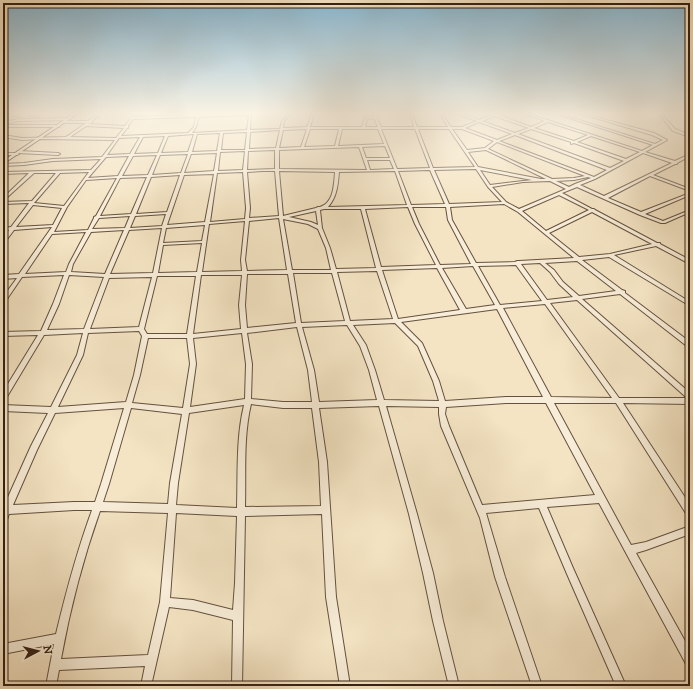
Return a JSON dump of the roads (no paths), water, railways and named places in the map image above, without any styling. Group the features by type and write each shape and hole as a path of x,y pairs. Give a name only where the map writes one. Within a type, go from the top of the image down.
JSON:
{"street":[{"path":"3,164 28,146"},
{"path":"3,300 51,233 65,207 112,146"},
{"path":"3,398 43,332 56,304 71,264 90,232 96,217 136,146"},
{"path":"3,519 5,510 80,354 86,330 107,276 162,146"},
{"path":"51,686 60,638 76,571 105,484 137,375 145,336 141,329 155,274 164,227 192,146"},
{"path":"146,686 165,602 172,508 192,364 190,334 198,274 220,146"},
{"path":"237,686 242,445 244,418 248,401 249,364 242,305 245,272 243,260 247,221 247,190 245,171 247,146"},
{"path":"3,164 24,164 53,160 130,155 356,146"},
{"path":"360,146 369,171"},
{"path":"386,146 417,224 438,266 464,311"},
{"path":"423,146 448,206 450,220 499,307 601,499 690,660"},
{"path":"463,146 489,186 505,203 520,211 545,233 690,345"},
{"path":"466,151 486,149 490,146"},
{"path":"510,146 594,178"},
{"path":"547,146 609,169"},
{"path":"582,146 625,160"},
{"path":"624,146 676,163"},
{"path":"520,211 568,188 594,178 625,160 654,146"},
{"path":"277,149 277,170 290,272 299,325 311,370 323,462 331,597 345,686"},
{"path":"486,149 568,188"},
{"path":"3,154 58,154 53,160"},
{"path":"604,198 690,155"},
{"path":"365,159 392,159"},
{"path":"85,179 277,170 397,171 476,168 540,180"},
{"path":"3,174 92,171"},
{"path":"325,208 330,202 337,171"},
{"path":"3,241 14,229 32,203 59,172"},
{"path":"3,202 32,174"},
{"path":"650,175 690,190"},
{"path":"489,186 551,179 568,180 588,176"},
{"path":"576,185 641,214 663,222 690,211"},
{"path":"559,193 690,262"},
{"path":"641,214 690,194"},
{"path":"3,202 32,203 65,207"},
{"path":"51,233 90,232 247,221 282,217 318,208 363,209 505,203"},
{"path":"318,208 320,228 334,271 348,323 364,345 413,514 454,686"},
{"path":"363,209 378,269 396,321 420,345 436,381 443,404 442,414 445,426 480,509 500,577 537,686"},
{"path":"545,233 592,210"},
{"path":"96,217 169,213"},
{"path":"282,217 309,223 320,228"},
{"path":"71,232 92,225"},
{"path":"3,229 55,226"},
{"path":"161,244 204,242"},
{"path":"3,277 67,273 107,276 334,271 541,262 610,255 658,244"},
{"path":"610,255 690,304"},
{"path":"517,262 617,400 690,512"},
{"path":"541,262 552,271 561,283 581,299 690,397"},
{"path":"145,336 182,336 190,334 208,335 299,325 396,321 464,311 581,299 623,292"},
{"path":"3,334 141,329"},
{"path":"3,408 52,410 127,405 186,411 248,401 283,405 315,405 381,403 443,404 506,400 690,401"},
{"path":"480,509 601,499"},
{"path":"542,504 621,686"},
{"path":"5,510 97,506 172,508 195,511 325,510"},
{"path":"629,550 646,546 690,530"},
{"path":"165,602 193,605 238,616"},
{"path":"3,649 60,638"},
{"path":"56,665 152,660"}]}
